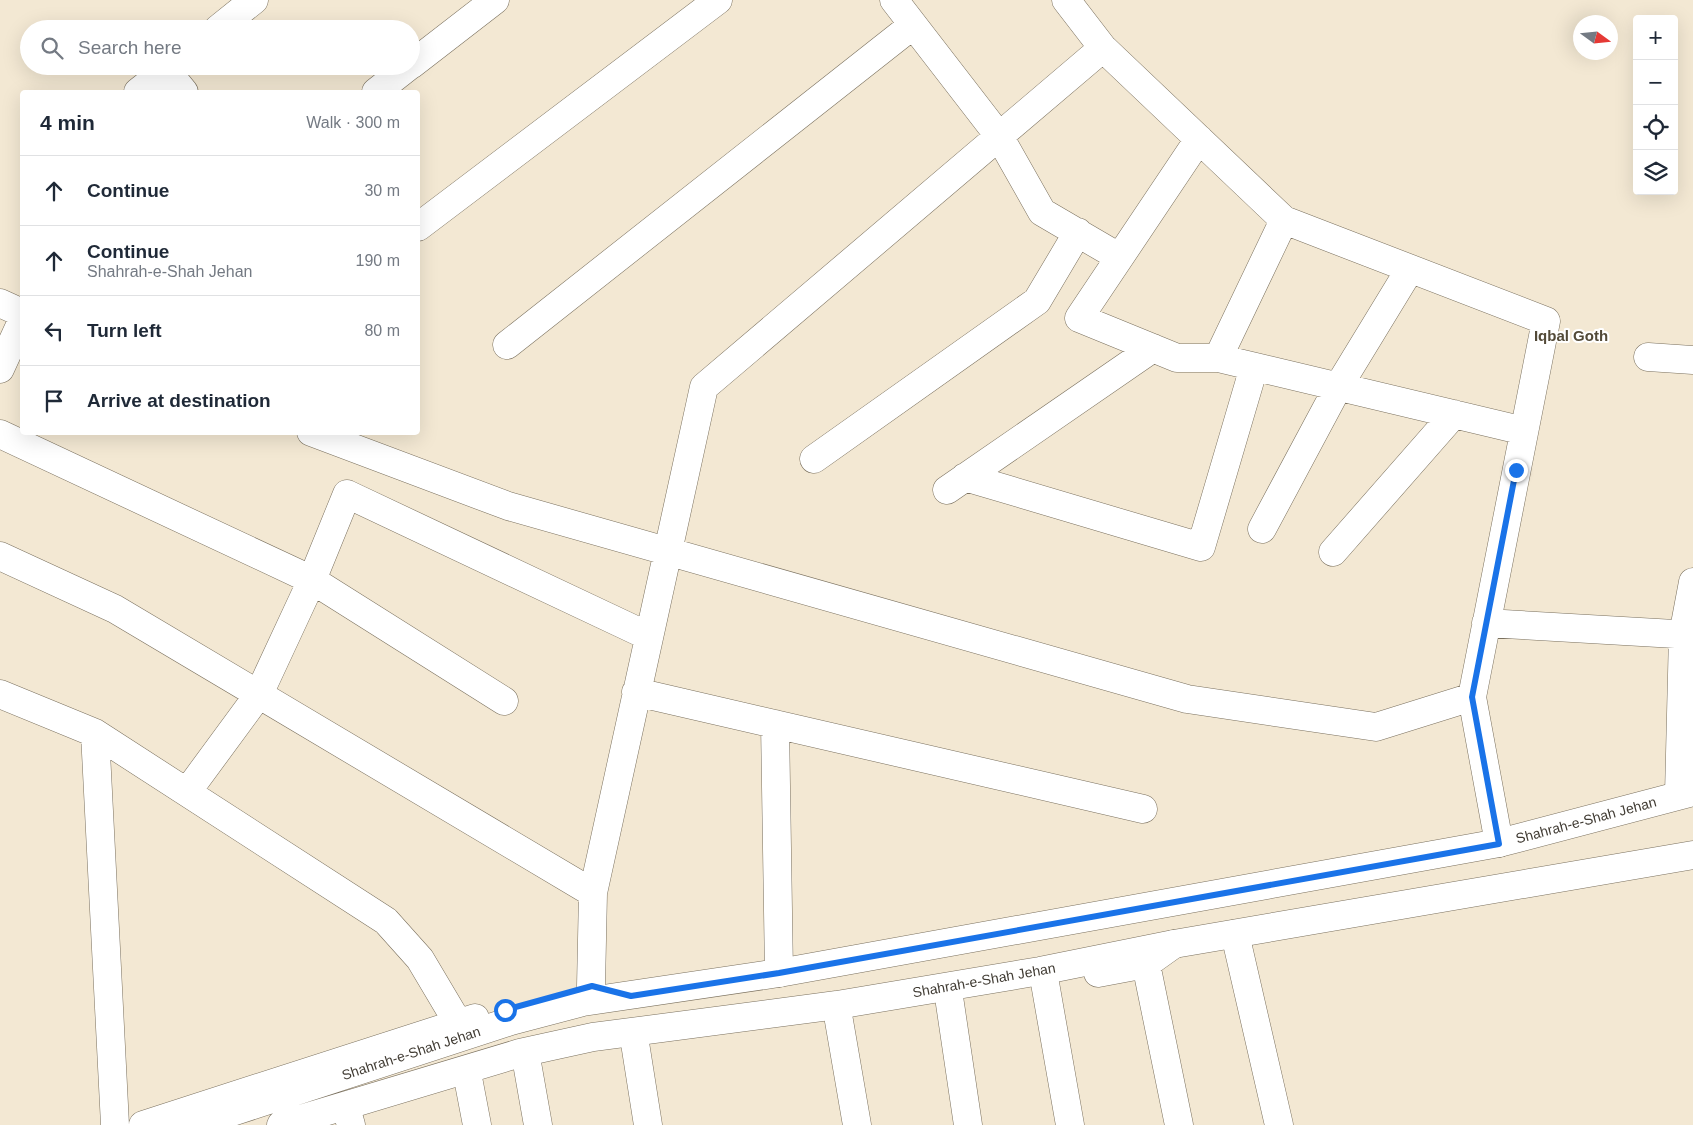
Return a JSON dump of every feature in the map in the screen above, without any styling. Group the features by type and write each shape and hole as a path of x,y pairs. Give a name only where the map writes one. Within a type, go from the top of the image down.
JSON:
{"street":[{"path":"229,20 254,0"},
{"path":"420,58 495,0"},
{"path":"420,225 718,0"},
{"path":"894,0 999,136 1042,212 1119,257"},
{"path":"1066,0 1103,48 1284,220 1546,321 1472,697 1499,844"},
{"path":"507,345 913,25"},
{"path":"592,986 593,893 666,551 704,387 1103,48"},
{"path":"140,90 159,75"},
{"path":"173,75 183,90"},
{"path":"379,90 398,75"},
{"path":"1198,139 1078,318 1177,358 1218,358 1524,431"},
{"path":"1218,358 1284,220"},
{"path":"814,459 1037,301 1078,232"},
{"path":"1262,529 1338,387 1410,269"},
{"path":"0,303 20,312"},
{"path":"0,369 20,325"},
{"path":"1153,348 956,483 1201,547 1254,367"},
{"path":"1648,357 1693,360"},
{"path":"1333,552 1454,414"},
{"path":"0,434 312,580 504,701"},
{"path":"319,435 508,506 1187,699 1376,727 1472,697"},
{"path":"187,792 259,694 312,580 348,494 648,636"},
{"path":"0,556 115,609 593,893"},
{"path":"1686,793 1688,635 1693,582"},
{"path":"1486,623 1688,635"},
{"path":"636,692 1143,809"},
{"path":"0,694 95,733 386,921 420,959 458,1023"},
{"path":"775,724 779,973"},
{"path":"95,733 116,1125"},
{"name":"Shahrah-e-Shah Jehan","path":"192,1125 511,1020 583,1002 779,973 1499,844 1686,793"},
{"name":"Shahrah-e-Shah Jehan","path":"281,1125 520,1053 837,1005 1040,971 1174,944 1693,855"},
{"path":"1235,934 1279,1125"},
{"path":"310,1125 349,1118 468,1078 634,1037 838,1015 1045,983 1146,964 1174,944"},
{"path":"1146,964 1180,1125"},
{"path":"1045,983 1070,1125"},
{"path":"143,1125 458,1023 592,986 631,996"},
{"path":"949,997 968,1125"},
{"path":"838,1015 857,1125"},
{"path":"634,1037 648,1125"},
{"path":"527,1063 538,1125"},
{"path":"468,1078 477,1125"}],"district":[{"name":"Iqbal Goth","path":"1571,335"}],"route":[{"path":"505,1010 592,986 631,996 779,973 1499,844 1472,697 1516,470"}]}
